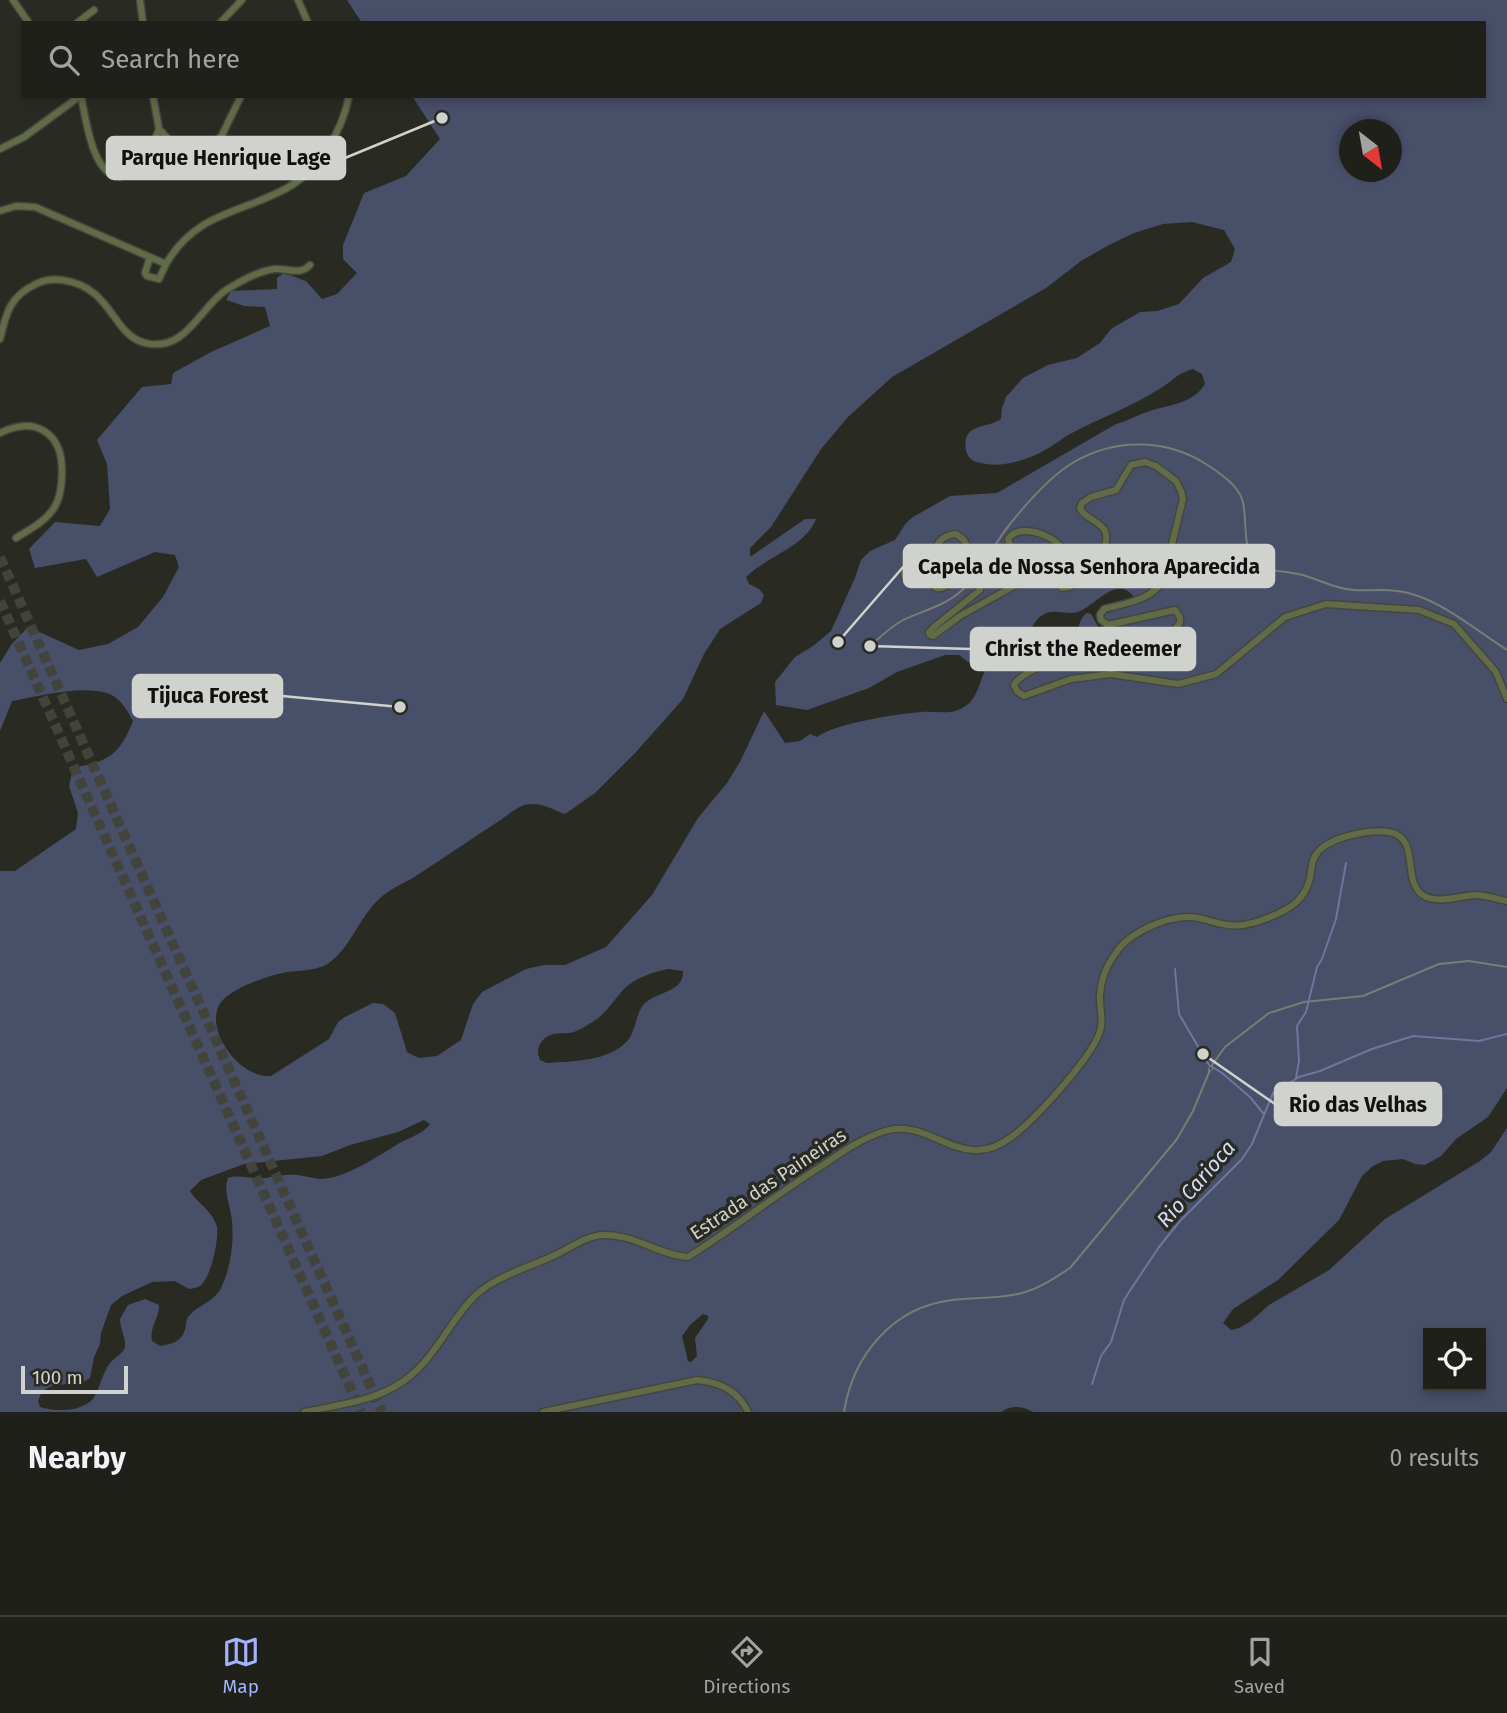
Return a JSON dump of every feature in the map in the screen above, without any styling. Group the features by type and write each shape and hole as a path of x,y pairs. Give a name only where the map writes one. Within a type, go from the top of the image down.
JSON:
{"street":[{"path":"13,0 28,21"},
{"path":"140,0 143,21"},
{"path":"222,21 242,0"},
{"path":"298,0 306,21"},
{"path":"80,21 94,10"},
{"path":"0,149 24,137 78,98"},
{"path":"82,98 100,164 109,174 120,177 151,150 159,129 154,98"},
{"path":"151,150 173,144 210,145 220,137 240,98"},
{"path":"150,257 145,273 159,279 166,264 189,236 214,218 286,189 319,162 332,140 348,98"},
{"path":"159,129 173,144"},
{"path":"0,211 16,206 35,207 166,264"},
{"path":"0,339 11,303 24,290 39,282 54,279 86,285 98,295 128,332 144,343 161,343 178,338 197,323 223,292 252,276 276,269 305,270 310,265"},
{"path":"0,433 10,428 29,426 47,432 58,443 62,458 62,485 57,505 46,519 16,538"},
{"path":"936,588 941,589 957,573 939,556 937,548 939,541 947,535 956,534 964,540 969,550 980,576 980,590 934,626 929,632 934,636 960,615 1017,583 1023,575 1022,566 1008,539 1015,531 1022,530 1055,539 1060,546 1054,569 1056,581 1067,588 1077,583 1103,555 1107,536 1102,527 1083,514 1080,509 1082,503 1091,497 1116,490 1131,465 1145,462 1156,466 1176,481 1183,499 1163,582 1157,591 1148,597 1104,609 1100,615 1101,620 1108,625 1175,610 1180,617 1177,628 1096,648 1036,669 1017,679 1014,685 1024,696 1071,679 1111,674 1178,684 1216,674 1285,617 1326,604 1419,610 1454,624 1496,671 1507,699"},
{"path":"917,582 908,581 904,569 909,564 926,564"},
{"name":"Estrada das Paineiras","path":"304,1412 383,1393 405,1380 426,1360 471,1299 508,1274 556,1255 588,1238 602,1235 620,1236 649,1244 671,1256 688,1257 868,1136 889,1130 920,1132 969,1152 993,1148 1013,1136 1046,1104 1096,1042 1101,1026 1100,995 1105,973 1126,939 1175,918 1199,918 1226,925 1256,923 1290,909 1303,897 1312,863 1318,852 1334,842 1371,831 1391,832 1403,838 1408,848 1415,887 1425,896 1437,900 1477,895 1507,901"},
{"path":"543,1412 697,1380 713,1382 730,1389 748,1412"}],"shaded area":[{"path":"347,0 1507,0 1507,1088 1488,1117 1456,1139 1441,1156 1425,1165 1403,1159 1383,1161 1373,1166 1362,1176 1339,1220 1278,1280 1233,1309 1223,1323 1231,1330 1239,1328 1269,1305 1329,1270 1385,1219 1480,1161 1491,1152 1507,1128 1507,1412 1033,1412 1017,1407 1001,1412 0,1412 0,871 15,871 76,829 78,813 69,786 73,768 112,755 123,742 133,721 123,704 112,695 85,690 12,701 0,731 0,663 11,645 28,627 79,650 108,644 138,627 163,597 179,567 175,555 155,552 97,577 86,559 35,568 29,549 55,522 100,526 110,509 107,464 97,440 142,387 171,384 173,373 211,352 270,326 265,307 244,306 226,300 231,291 277,289 277,278 284,273 306,281 322,299 337,294 357,273 343,259 343,245 364,193 406,176 440,139 413,98 1486,98 1486,21 361,21","holes":["1192,222 1224,230 1235,249 1231,262 1203,278 1179,304 1157,311 1140,312 1111,329 1100,343 1077,358 1048,365 1023,378 1006,397 1001,419 976,428 967,435 966,450 971,460 992,465 1023,460 1081,428 1139,401 1187,371 1193,369 1202,374 1205,384 1200,391 1187,400 1116,424 997,493 950,496 913,517 895,540 870,551 861,560 831,631 795,657 775,682 776,705 807,710 869,688 897,672 945,655 959,655 968,662 975,662 1024,636 1046,613 1078,612 1113,590 1127,591 1134,597 1132,604 1104,614 1103,619 1111,624 1108,628 1099,628 1091,614 1087,613 1072,638 1049,640 1018,659 1003,658 993,661 974,697 967,705 955,711 911,713 867,720 838,727 817,737 810,734 800,741 785,743 764,711 727,783 698,818 652,895 606,947 565,965 544,965 526,969 482,992 473,1004 461,1040 437,1056 419,1058 407,1052 395,1013 383,1004 373,1003 338,1022 329,1039 271,1076 258,1074 234,1059 225,1047 216,1020 218,1008 230,994 265,978 317,968 329,963 343,949 371,907 388,892 417,876 521,806 540,805 565,814 595,793 636,752 683,699 704,654 720,629 761,603 764,595 749,584 746,577 795,544 811,529 816,519 805,519 750,557 750,548 771,527 821,449 848,417 892,377 1046,288 1081,261 1107,246 1134,233 1163,224","669,969 683,971 679,984 644,1004 629,1039 621,1047 602,1056 579,1061 547,1063 540,1060 538,1052 543,1040 554,1034 574,1032 595,1021 624,989 639,978","424,1120 430,1124 419,1133 339,1176 319,1179 294,1175 228,1178 226,1189 232,1221 232,1246 228,1270 219,1292 191,1314 178,1340 160,1346 152,1341 151,1336 159,1305 145,1299 128,1305 120,1319 125,1347 107,1367 93,1399 68,1410 40,1407 38,1401 47,1388 84,1382 90,1378 111,1305 122,1296 152,1282 175,1281 189,1289 199,1287 204,1282 213,1258 217,1227 212,1216 190,1191 201,1180 244,1164 322,1156 398,1132","703,1314 708,1316 708,1319 695,1338 697,1356 691,1362 688,1361 682,1336"]}],"waterway":[{"path":"1296,1078 1299,1061 1297,1026 1306,1012 1317,967 1336,919 1346,863"},
{"path":"1175,969 1179,1014 1209,1065 1250,1097 1263,1113"},
{"name":"Rio Carioca","path":"1092,1384 1101,1356 1111,1342 1124,1300 1180,1221 1242,1159 1252,1144 1273,1093 1299,1077 1413,1036 1479,1041 1507,1034"}],"tunnel":[{"path":"0,557 382,1412"},
{"path":"926,564 932,586 936,588"},
{"path":"0,601 361,1412"}],"tram line":[{"path":"870,646 903,620 940,605 968,585 1016,516 1057,474 1074,462 1108,448 1143,444 1177,450 1193,457 1214,469 1233,485 1240,494 1244,507 1250,555 1262,567 1294,573 1346,589 1390,590 1425,598 1507,650"},
{"path":"844,1412 856,1371 879,1337 894,1323 931,1304 1022,1293 1041,1286 1070,1268 1177,1139 1193,1111 1212,1065 1225,1047 1269,1013 1304,1002 1363,996 1439,964 1469,961 1507,967"}],"place":[{"name":"Parque Henrique Lage","path":"442,118"},
{"name":"Capela de Nossa Senhora Aparecida","path":"838,642"},
{"name":"Christ the Redeemer","path":"870,646"},
{"name":"Tijuca Forest","path":"400,707"},
{"name":"Rio das Velhas","path":"1203,1054"}]}
